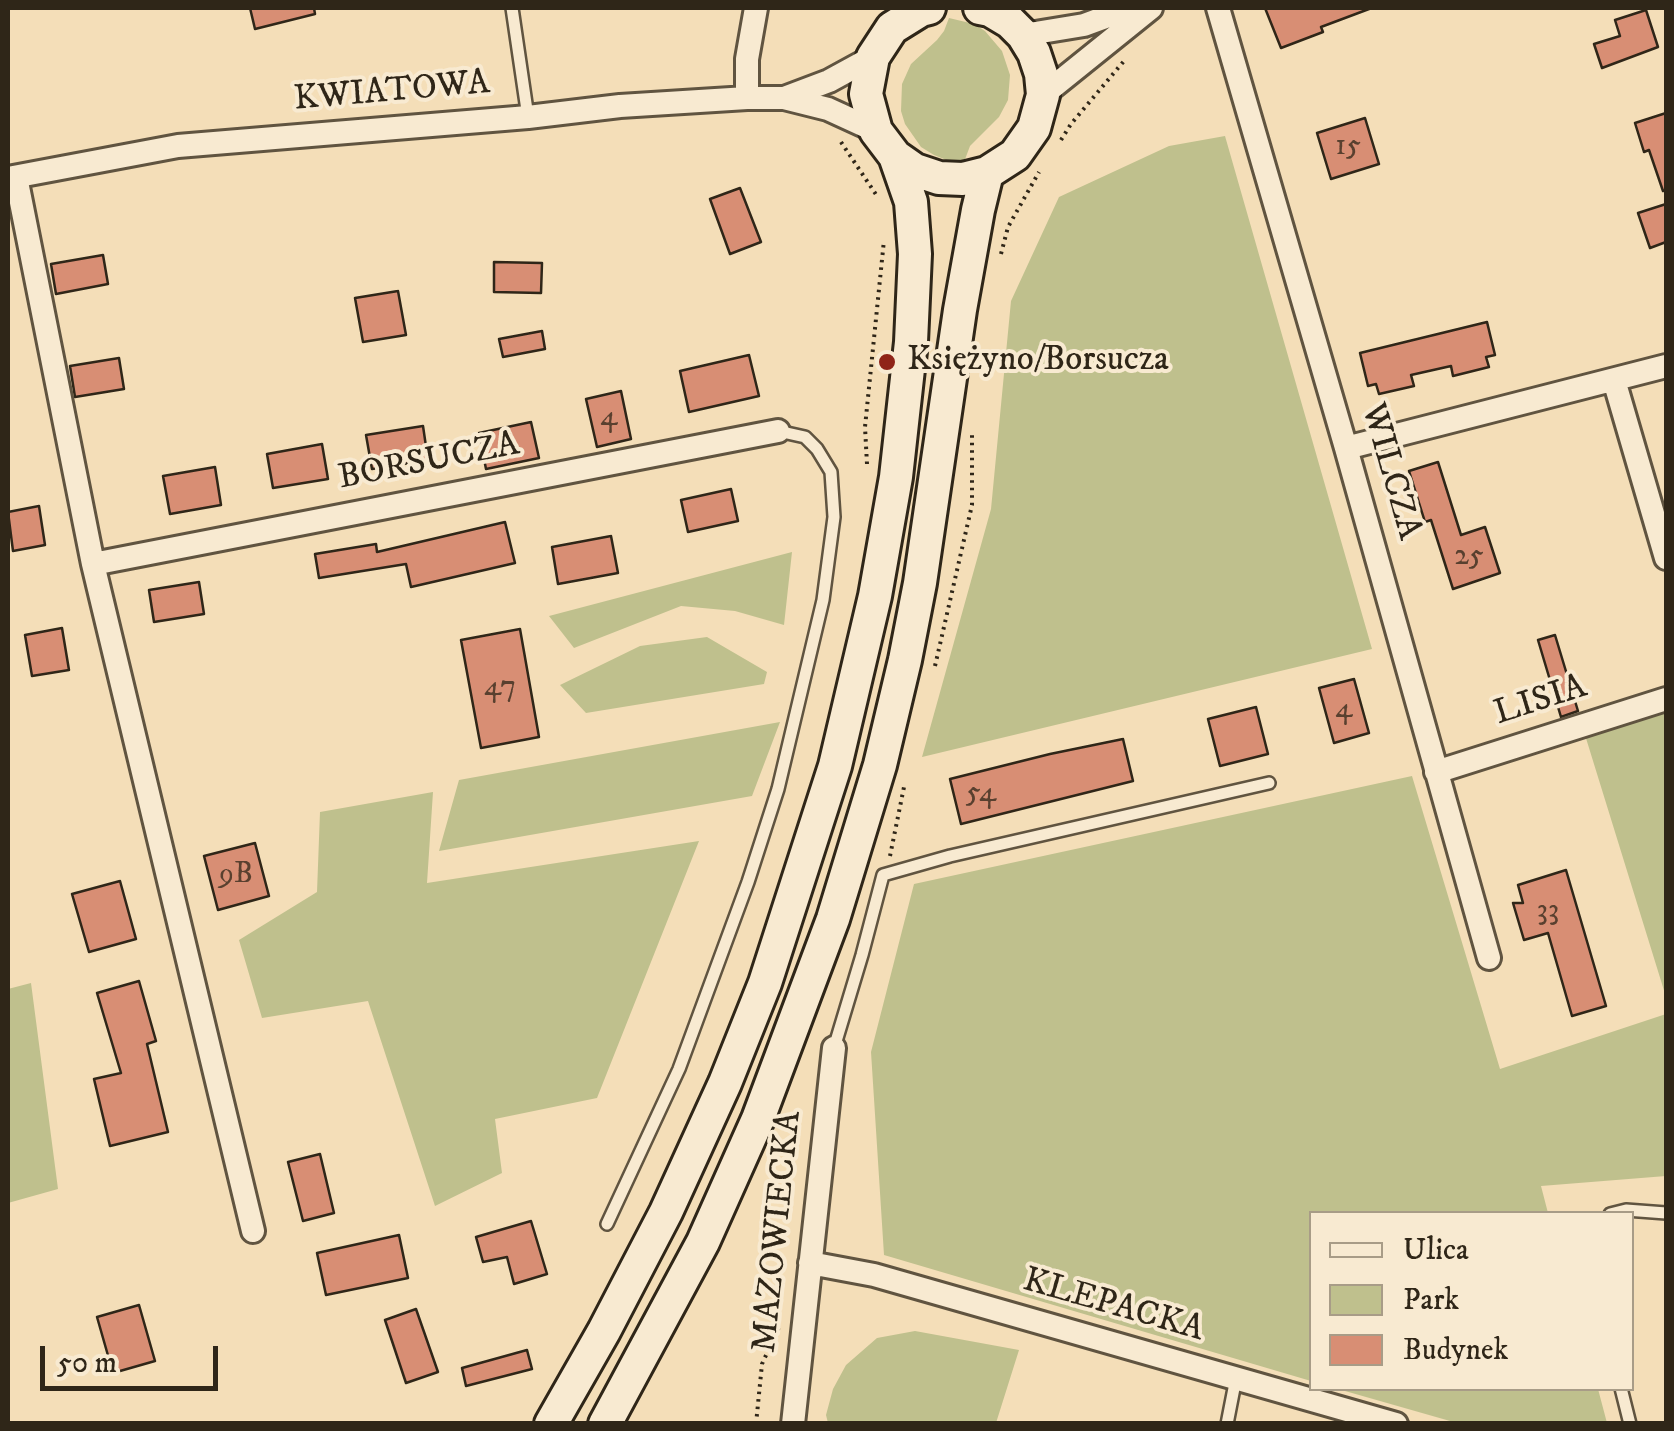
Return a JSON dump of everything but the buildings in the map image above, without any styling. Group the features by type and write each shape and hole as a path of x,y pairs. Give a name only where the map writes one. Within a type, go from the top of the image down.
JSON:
{"main road":[{"path":"550,1424 666,1212 725,1083 765,983 836,766 875,596 896,477 912,342 915,254 910,202 866,94 873,57 892,28 924,8"},
{"path":"886,144 916,170 939,178 987,173 1015,155 1034,128 1042,95 1034,53 1005,18"},
{"path":"605,1424 703,1242 758,1119 849,868 880,765 920,583 960,310 987,173"}],"street":[{"path":"747,98 747,59 756,8"},
{"path":"1005,18 1084,25 1130,8"},
{"path":"1042,95 1151,8"},
{"name":"WILCZA","path":"1218,8 1489,958"},
{"name":"KWIATOWA","path":"784,98 830,81 873,57"},
{"name":"KWIATOWA","path":"12,178 178,146 747,98 784,98 828,109 886,144"},
{"path":"12,178 93,564 253,1231"},
{"path":"1346,448 1666,366"},
{"path":"1614,380 1666,558"},
{"name":"BORSUCZA","path":"93,564 778,431"},
{"name":"LISIA","path":"1436,772 1666,699"},
{"name":"MAZOWIECKA","path":"793,1424 834,1048"},
{"name":"KLEPACKA","path":"810,1263 874,1276 1396,1424"}],"lane":[{"path":"512,8 528,116"},
{"path":"607,1224 678,1070 748,882 778,788 823,600 834,517 831,472 818,449 805,437 778,431"},
{"path":"834,1048 883,875 1269,783"},
{"path":"1622,1211 1666,1213"},
{"path":"1227,1424 1236,1378"},
{"path":"1622,1391 1630,1424"}],"path":[{"path":"1062,139 1132,52"},
{"path":"828,109 826,128 838,138 876,194"},
{"path":"998,265 1008,227 1042,168"},
{"path":"868,480 865,427 884,240"},
{"path":"932,674 972,505 972,426"},
{"path":"883,875 892,850 906,776"}],"green space":[{"path":"949,18 985,31 1002,51 1010,75 1008,100 999,117 970,146 964,162 949,161 921,147 901,111 902,84 911,64 937,40"},
{"path":"1225,136 1372,649 922,757 991,509 1011,301 1059,197 1169,146"},
{"path":"792,552 784,625 735,611 681,606 574,648 549,616"},
{"path":"707,637 767,672 764,684 586,713 560,685 640,646"},
{"path":"1666,709 1666,997 1585,735"},
{"path":"780,722 752,796 439,851 459,780"},
{"path":"1412,776 1500,1069 1666,1014 1666,1176 1541,1186 1547,1211 1309,1211 1309,1380 884,1255 871,1052 914,884"},
{"path":"433,792 427,883 699,841 597,1098 495,1119 502,1173 435,1206 368,1001 262,1018 239,940 317,892 320,812"},
{"path":"31,983 58,1189 8,1203 8,989"},
{"path":"915,1331 1019,1350 996,1423 828,1423 826,1415 833,1389 846,1365 877,1338"},
{"path":"1345,1391 1599,1391 1607,1423 1457,1423"}],"place":[{"name":"Księżyno/Borsucza","path":"887,362"}]}
